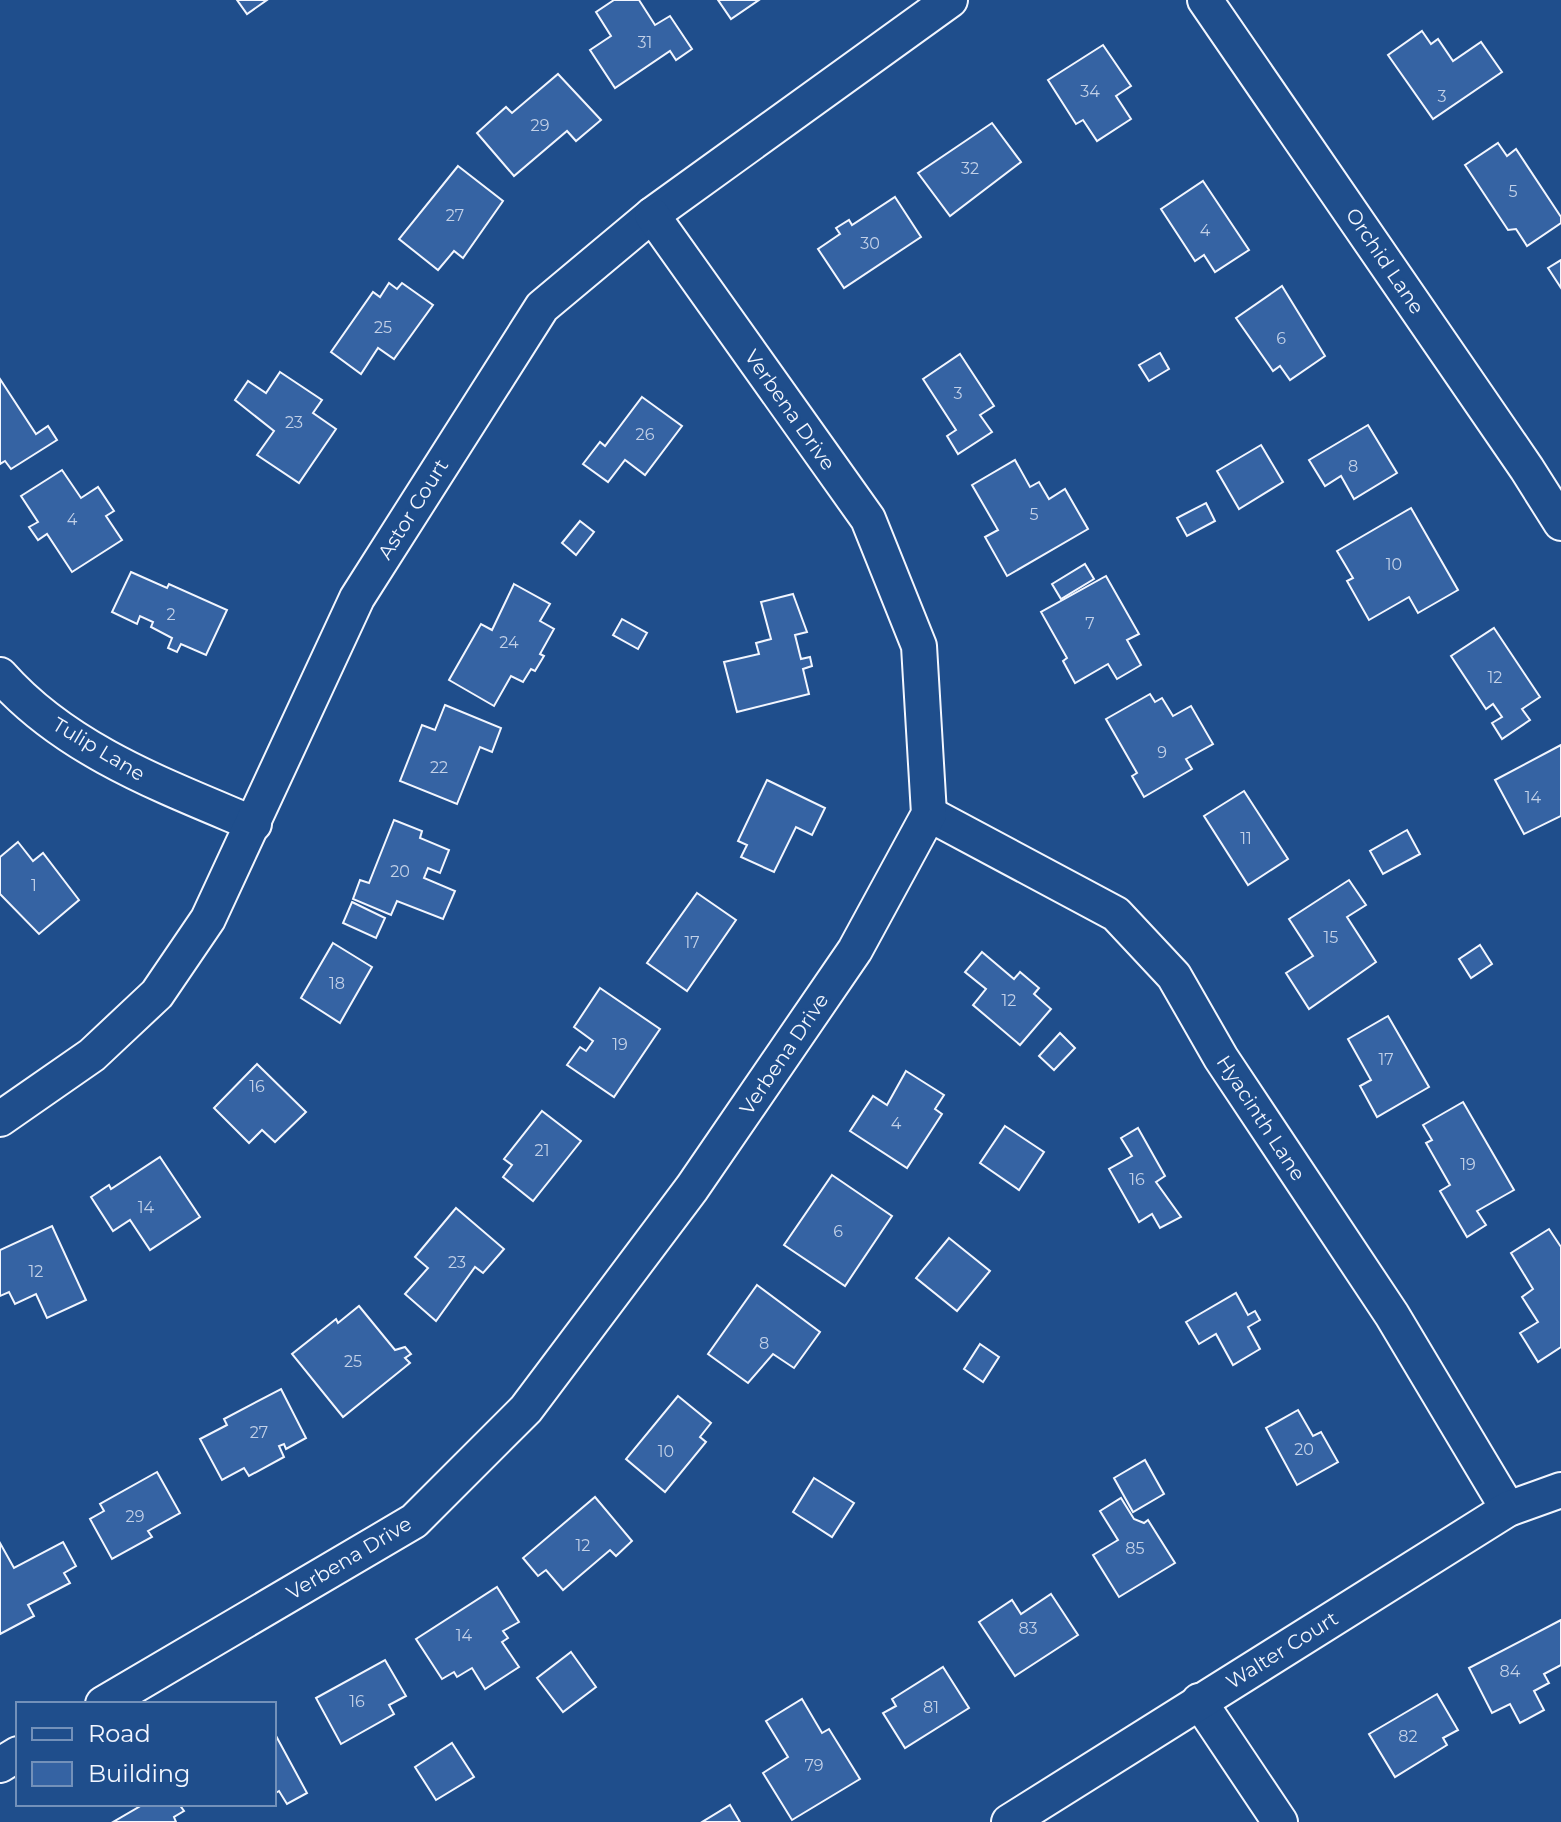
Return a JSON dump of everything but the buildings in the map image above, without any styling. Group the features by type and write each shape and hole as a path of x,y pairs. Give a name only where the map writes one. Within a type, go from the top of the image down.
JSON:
{"street":[{"name":"Astor Court","path":"0,1119 92,1055 157,994 208,919 357,598 542,307 652,215 950,0"},
{"name":"Orchid Lane","path":"1205,0 1519,456 1561,523"},
{"name":"Verbena Drive","path":"106,1702 414,1521 526,1409 692,1188 855,950 929,814 919,646 868,519 652,215"},
{"name":"Tulip Lane","path":"0,675 27,705 129,771 254,824"},
{"name":"Hyacinth Lane","path":"929,814 1116,914 1174,976 1221,1058 1392,1315 1508,1509"},
{"name":"Walter Court","path":"1009,1822 1508,1509 1561,1490"},
{"path":"1199,1701 1280,1822"}]}
